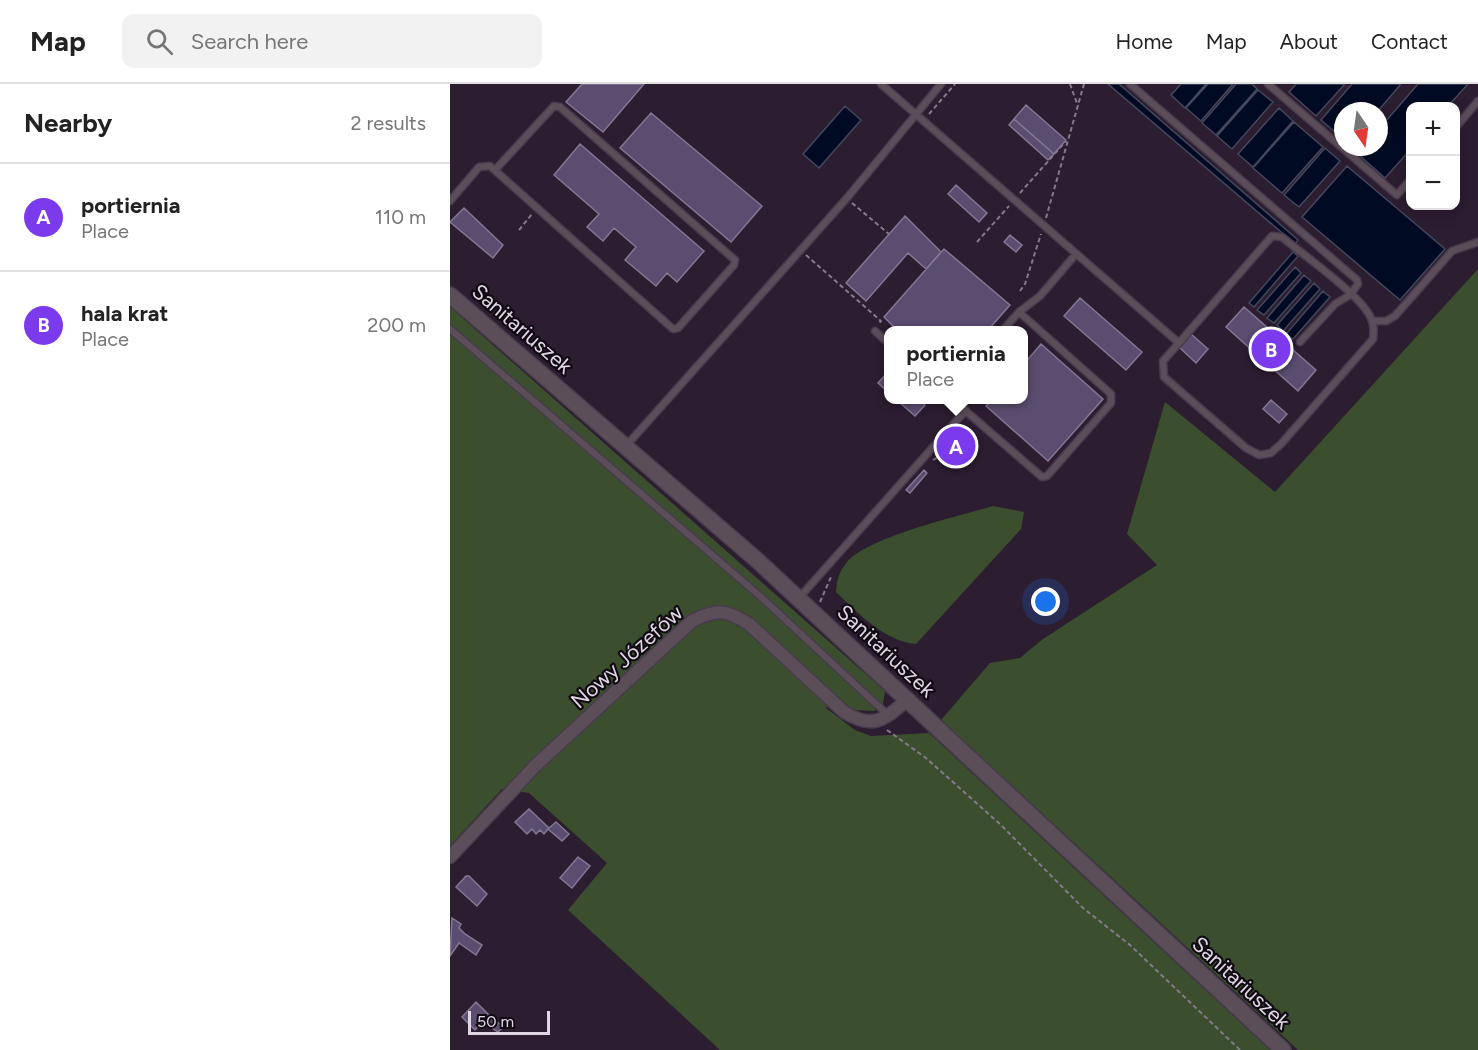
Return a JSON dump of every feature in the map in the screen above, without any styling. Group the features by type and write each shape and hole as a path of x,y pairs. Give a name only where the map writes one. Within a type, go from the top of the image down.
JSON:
{"street":[{"name":"Sanitariuszek","path":"450,295 798,598 1283,1050"},
{"name":"Nowy Józefów","path":"450,857 535,766 692,621 713,611 732,613 748,624 844,712 858,721 874,722"},
{"path":"874,722 889,716 907,700"}],"lane":[{"path":"881,84 1179,343"},
{"path":"626,446 847,198 941,84"},
{"path":"1130,84 1358,280 1358,284 1350,295 1335,304 1300,342"},
{"path":"1268,84 1397,195 1406,185"},
{"path":"1460,121 1478,101"},
{"path":"450,201 479,167 490,166 673,329 678,328 734,265 735,260 560,107 554,106 495,170"},
{"path":"1272,236 1282,237 1365,309 1372,321 1375,328 1373,339 1271,453 1259,455 1246,448 1164,377 1163,361 1272,236"},
{"path":"1372,321 1386,321 1395,316 1452,250 1478,242"},
{"path":"1007,326 1019,312 1040,296 1076,254"},
{"path":"959,404 1042,477 1047,476 1111,403 1111,394 1019,312"},
{"path":"450,329 761,597 889,716"},
{"path":"875,331 884,339"},
{"path":"798,598 966,410"}],"path":[{"path":"1070,84 1078,106"},
{"path":"1020,291 1025,284 1044,227 1084,84"},
{"path":"977,242 1068,139"},
{"path":"847,198 889,234"},
{"path":"519,230 538,208"},
{"path":"800,250 881,321 875,331"},
{"path":"874,722 899,737 926,758 1000,824 1083,908 1130,945 1240,1050"}],"green space":[{"path":"1478,269 1478,1050 1298,1050 941,720 990,663 1020,658 1043,639 1157,565 1127,534 1165,402 1275,492"},
{"path":"450,307 885,691 883,704 874,711 853,710 833,696 826,708 855,730 871,736 929,733 1270,1050 720,1050 568,910 607,863 529,793 502,789 450,846"},
{"path":"993,506 1024,512 1021,529 916,644 904,642 882,632 836,592 838,579 847,562 874,544 915,528"}],"water":[{"path":"1108,84 1119,84 1298,240 1295,244"},
{"path":"1181,84 1206,84 1185,108 1171,95"},
{"path":"1208,84 1233,84 1201,121 1186,108"},
{"path":"1236,84 1252,84 1257,89 1216,135 1202,123"},
{"path":"1296,84 1345,84 1316,116 1289,92"},
{"path":"1352,84 1401,84 1386,102 1336,102"},
{"path":"1418,84 1468,84 1452,102 1406,102 1406,154 1385,178 1360,156 1388,156 1388,119"},
{"path":"1258,90 1273,102 1232,149 1217,136"},
{"path":"1334,105 1334,131 1321,120"},
{"path":"845,106 861,120 819,168 803,154"},
{"path":"1279,108 1293,121 1253,167 1238,154"},
{"path":"1294,122 1323,147 1282,193 1253,168"},
{"path":"1325,148 1340,161 1299,207 1284,195"},
{"path":"1347,166 1445,249 1400,300 1302,217"},
{"path":"1293,252 1298,256 1254,307 1249,303"},
{"path":"1295,267 1301,273 1264,315 1257,310"},
{"path":"1304,275 1311,281 1274,323 1267,318"},
{"path":"1314,283 1320,289 1283,331 1277,325"},
{"path":"1323,291 1330,297 1293,339 1286,334"}],"building":[{"path":"582,84 644,84 603,132 566,102"},
{"path":"1026,105 1066,140 1054,154 1014,119"},
{"path":"651,113 762,206 731,242 620,148"},
{"path":"1014,119 1054,154 1048,160 1009,125"},
{"path":"580,144 704,251 677,282 667,273 656,286 625,260 636,247 614,228 603,241 587,227 599,214 554,175"},
{"path":"956,185 987,213 979,222 948,194"},
{"path":"464,208 503,245 493,258 450,222"},
{"path":"905,216 941,252 926,269 908,253 866,301 846,283"},
{"path":"1010,235 1022,245 1016,252 1004,242"},
{"path":"944,249 1010,305 992,326 893,326 884,317"},
{"path":"1080,298 1142,352 1126,370 1064,316"},
{"path":"1244,307 1316,370 1298,391 1226,327"},
{"path":"1191,334 1208,349 1196,363 1179,347"},
{"path":"1041,344 1103,399 1048,461 986,406 988,404 1028,404 1028,359"},
{"path":"884,376 884,388 878,383"},
{"path":"1271,400 1287,414 1279,423 1263,409"},
{"path":"902,404 925,405 915,416"},
{"path":"952,433 969,448 960,459 942,444"},
{"path":"924,470 927,473 910,493 906,490"},
{"path":"529,809 549,828 544,834 540,830 536,834 532,829 527,834 515,822"},
{"path":"556,822 569,834 562,841 548,829"},
{"path":"578,857 590,866 572,888 560,878"},
{"path":"466,876 469,876 487,894 477,906 456,887"},
{"path":"452,918 461,924 459,928 465,934 482,945 476,955 459,943 450,956"},
{"path":"476,1002 489,1015 475,1030 462,1017"},
{"path":"489,1015 503,1027 498,1032 483,1022"}],"place":[{"name":"hala krat","path":"1271,349"},
{"name":"portiernia","path":"956,446"}]}
